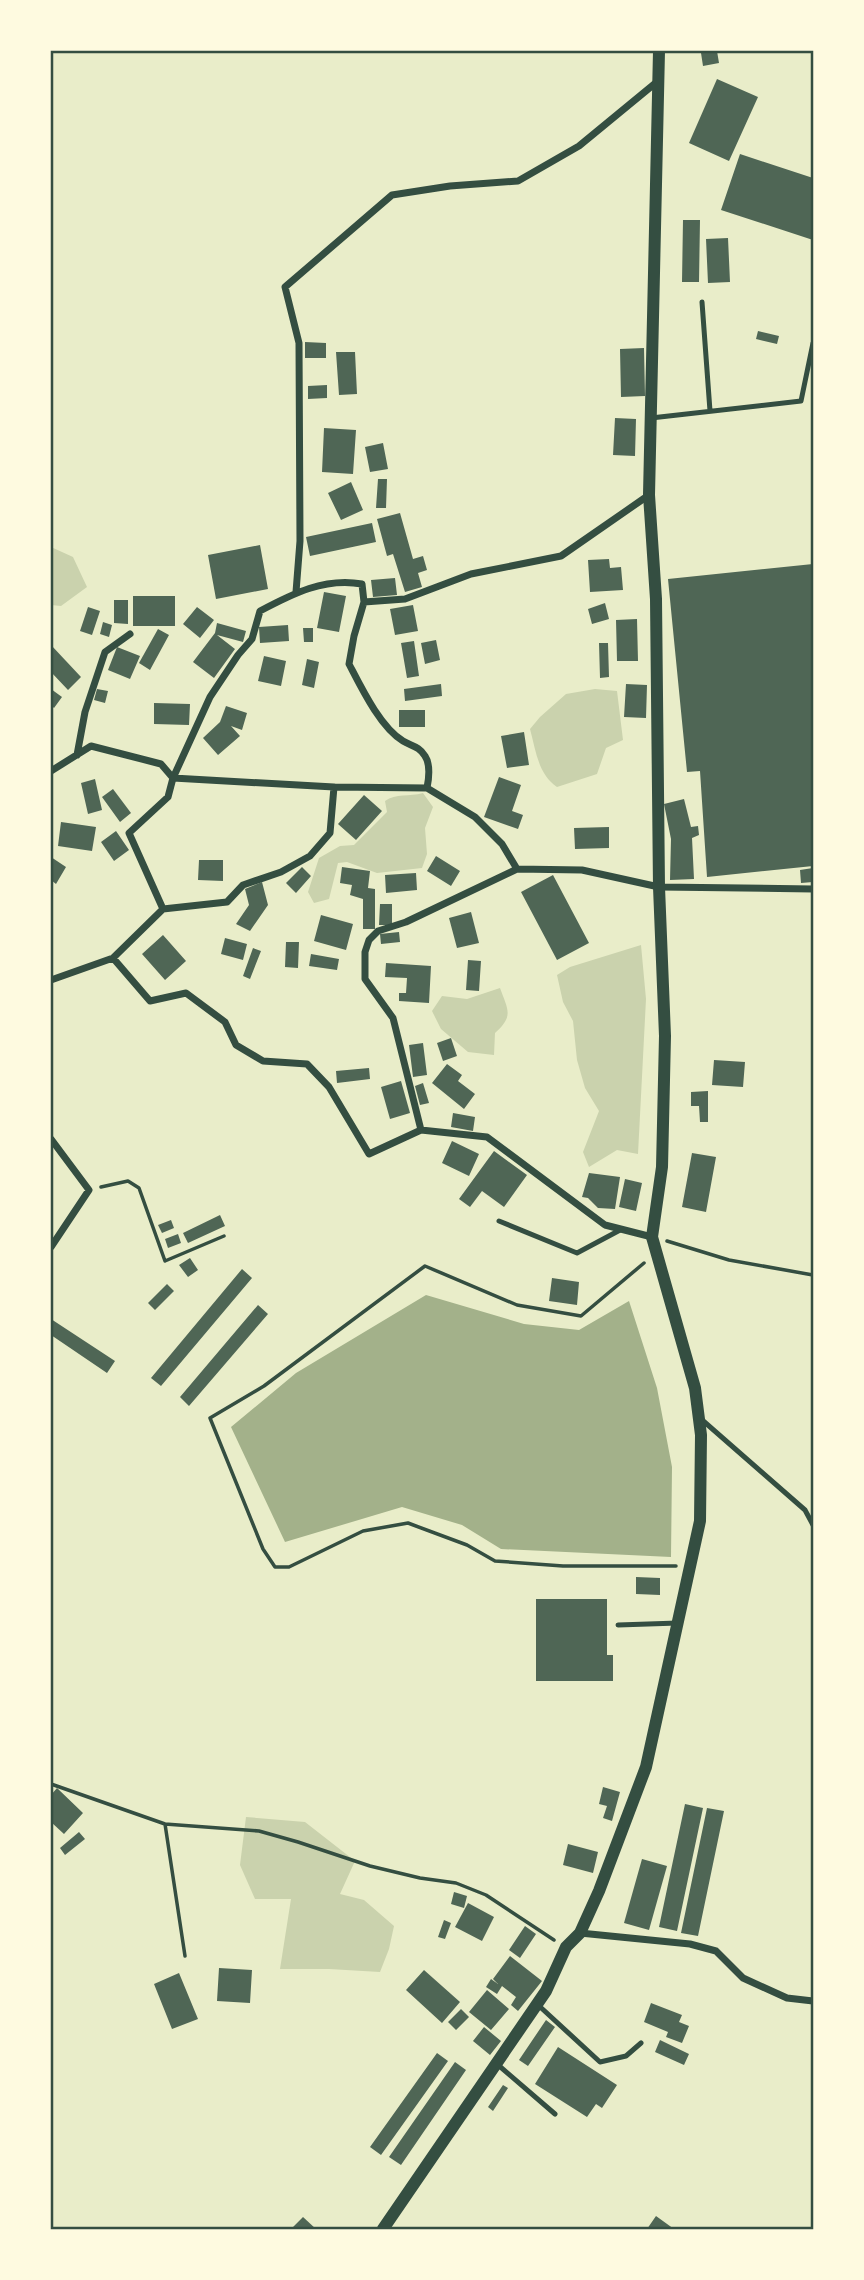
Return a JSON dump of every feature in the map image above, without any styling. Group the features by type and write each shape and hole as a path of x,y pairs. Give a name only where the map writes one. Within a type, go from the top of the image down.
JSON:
{"street":[{"path":"383,2229 546,1991 566,1947 580,1933 629,1816 646,1767 700,1521 701,1435 695,1388 652,1237 662,1167 665,1037 659,887 656,598 649,495 659,51"},
{"path":"296,592 300,541 299,343 285,287 392,195 450,186 518,181 579,146 658,81"},
{"path":"364,602 405,598 471,574 561,556 649,495"},
{"path":"163,909 130,833 168,797 173,778 210,697 252,639 260,611 296,592 343,580 362,584 364,602 349,664 380,717 403,741 415,745 425,756 429,774 427,788"},
{"path":"77,755 85,712 105,652 130,634"},
{"path":"51,771 91,746 162,764 173,778 334,787 427,788 475,817 502,845 517,869"},
{"path":"51,980 113,958 163,909 227,902 243,885 281,873 310,856 330,833 334,787"},
{"path":"421,1130 393,1018 365,979 365,952 369,940 378,931 406,922 517,869 582,870 659,887 813,889"},
{"path":"113,958 150,1001 186,993 225,1022 236,1045 263,1061 307,1065 329,1087 369,1154 421,1130 487,1137 605,1225 652,1237"},
{"path":"51,1139 89,1190 51,1247"},
{"path":"580,1933 690,1944 716,1951 743,1978 787,1998 813,2001"}],"lane":[{"path":"702,302 710,411"},
{"path":"651,418 801,401 813,343"},
{"path":"499,1221 577,1253 622,1230"},
{"path":"699,1416 805,1510 813,1525"},
{"path":"618,1625 678,1623"},
{"path":"537,2004 600,2062 625,2056 640,2043"},
{"path":"497,2064 555,2114"}],"path":[{"path":"89,1190 128,1181 139,1188 164,1261 224,1237"},
{"path":"652,1237 729,1260 813,1275"},
{"path":"656,1253 581,1316 517,1305 425,1266 264,1386 210,1419 264,1549 275,1567 289,1567 363,1531 408,1523 467,1545 495,1561 564,1566 691,1566"},
{"path":"51,1784 165,1824 259,1831 370,1866 419,1878 456,1883 486,1895 566,1947"},
{"path":"165,1824 185,1956"}],"shaded area":[{"path":"51,547 73,557 87,587 61,606 51,605"},
{"path":"595,689 617,691 623,740 606,748 597,774 557,787 542,769 530,729 566,694"},
{"path":"423,793 433,807 425,828 427,854 422,868 377,873 347,862 338,863 329,899 314,903 308,892 319,858 340,846 354,845 387,812 385,801"},
{"path":"641,945 646,999 638,1154 617,1150 589,1167 583,1152 599,1111 585,1088 577,1060 573,1021 563,1002 557,975 570,967"},
{"path":"500,988 508,1012 505,1022 495,1033 494,1055 468,1052 441,1029 432,1011 442,996 467,999"},
{"path":"426,1295 524,1324 579,1330 629,1301 657,1388 672,1467 671,1557 501,1549 462,1525 402,1507 285,1542 231,1427 296,1373"},
{"path":"246,1817 305,1822 355,1861 340,1894 364,1900 394,1926 380,1972 280,1969 291,1899 255,1899 240,1865"}],"building":[{"path":"717,51 719,63 703,66 701,53"},
{"path":"717,79 758,97 729,161 689,143"},
{"path":"740,154 813,178 813,240 721,210"},
{"path":"683,220 700,220 699,282 682,282"},
{"path":"728,238 730,282 708,283 706,239"},
{"path":"758,331 779,336 777,344 756,339"},
{"path":"305,342 326,343 326,358 305,358"},
{"path":"644,348 645,396 621,397 620,349"},
{"path":"336,352 355,352 357,394 339,395"},
{"path":"327,385 327,398 308,399 308,386"},
{"path":"615,418 636,419 635,456 613,455"},
{"path":"324,428 356,430 353,474 322,472"},
{"path":"383,443 388,469 370,472 365,447"},
{"path":"378,479 387,479 386,508 376,508"},
{"path":"351,482 363,510 341,520 328,493"},
{"path":"400,513 413,559 423,556 427,570 418,573 422,587 405,592 393,554 387,556 377,519"},
{"path":"372,523 376,542 310,556 306,537"},
{"path":"260,545 268,589 216,599 208,555"},
{"path":"609,559 610,568 621,567 623,590 590,592 588,560"},
{"path":"813,564 813,866 707,877 700,771 687,772 668,579"},
{"path":"395,578 397,595 373,597 371,580"},
{"path":"324,592 346,596 339,632 317,628"},
{"path":"133,596 175,596 175,626 133,626"},
{"path":"114,600 128,600 128,624 114,623"},
{"path":"605,603 609,619 592,624 588,609"},
{"path":"413,605 418,631 395,635 390,609"},
{"path":"88,607 100,611 92,635 80,631"},
{"path":"197,607 214,620 200,638 183,624"},
{"path":"637,619 638,661 617,661 616,620"},
{"path":"103,622 112,625 109,637 100,634"},
{"path":"217,623 246,631 243,642 217,635 235,649 214,678 193,662 215,633"},
{"path":"288,625 289,641 260,643 259,627"},
{"path":"303,628 313,628 313,642 304,642"},
{"path":"158,629 169,635 150,670 139,663"},
{"path":"436,640 440,660 425,664 421,643"},
{"path":"414,641 419,676 407,678 401,643"},
{"path":"599,643 608,643 609,677 600,678"},
{"path":"51,645 81,677 68,690 51,672"},
{"path":"117,647 140,656 130,679 108,670"},
{"path":"264,656 286,661 281,686 258,681"},
{"path":"307,659 319,662 314,688 302,685"},
{"path":"441,684 442,696 405,701 404,689"},
{"path":"626,684 647,685 646,718 624,717"},
{"path":"51,689 62,697 54,708 51,705"},
{"path":"97,689 108,691 105,703 94,700"},
{"path":"154,703 190,704 189,725 154,724"},
{"path":"226,706 247,713 242,730 231,726 240,736 218,755 203,738 220,722"},
{"path":"399,710 425,710 425,727 399,727"},
{"path":"524,732 529,765 507,768 501,736"},
{"path":"499,777 521,785 512,811 523,815 518,829 484,817"},
{"path":"95,779 102,810 88,814 81,783"},
{"path":"113,789 131,813 120,822 102,797"},
{"path":"364,795 382,811 356,840 338,824"},
{"path":"684,799 691,827 698,826 699,835 692,838 694,879 670,880 671,839 664,804"},
{"path":"61,822 96,827 92,851 58,846"},
{"path":"609,827 609,848 575,849 574,828"},
{"path":"116,831 129,850 114,861 101,842"},
{"path":"436,856 460,871 451,886 427,871"},
{"path":"51,857 66,867 56,884 51,880"},
{"path":"199,860 223,860 223,881 198,880"},
{"path":"302,867 311,876 296,893 286,883"},
{"path":"342,867 370,871 368,888 375,889 375,929 363,929 363,899 350,895 352,885 340,883"},
{"path":"813,868 813,882 801,883 800,870"},
{"path":"416,873 417,890 386,893 385,875"},
{"path":"553,875 589,943 557,960 521,892"},
{"path":"262,882 268,905 250,931 236,924 249,905 245,889"},
{"path":"380,904 392,904 392,925 379,925"},
{"path":"471,912 479,943 457,948 449,918"},
{"path":"321,915 353,924 346,950 314,941"},
{"path":"399,932 400,942 381,944 380,934"},
{"path":"163,935 186,961 165,980 142,954"},
{"path":"225,938 247,944 243,960 221,954"},
{"path":"286,942 299,942 298,968 285,967"},
{"path":"253,948 261,951 250,979 243,976"},
{"path":"311,954 339,959 337,970 309,966"},
{"path":"468,960 481,961 479,991 466,990"},
{"path":"386,963 431,966 429,1003 399,1001 399,993 406,993 407,978 385,977"},
{"path":"451,1038 457,1056 443,1061 437,1043"},
{"path":"423,1043 427,1075 413,1077 409,1045"},
{"path":"714,1060 745,1062 743,1087 712,1085"},
{"path":"447,1064 462,1075 458,1081 475,1094 464,1109 432,1083"},
{"path":"369,1068 370,1079 337,1083 336,1071"},
{"path":"401,1081 410,1113 390,1119 381,1087"},
{"path":"423,1083 429,1103 420,1105 415,1086"},
{"path":"708,1091 708,1122 700,1122 699,1106 691,1106 691,1092"},
{"path":"453,1113 475,1117 473,1131 451,1127"},
{"path":"452,1141 479,1154 469,1176 442,1163"},
{"path":"494,1151 527,1175 504,1207 482,1191 470,1207 459,1199"},
{"path":"692,1153 716,1157 706,1212 682,1207"},
{"path":"589,1173 620,1177 615,1209 598,1208 588,1198 582,1197"},
{"path":"625,1179 642,1183 636,1211 619,1207"},
{"path":"220,1215 225,1226 188,1243 183,1233"},
{"path":"171,1220 174,1228 162,1233 158,1225"},
{"path":"178,1234 181,1243 168,1248 165,1239"},
{"path":"190,1258 198,1270 188,1277 179,1265"},
{"path":"242,1269 252,1278 161,1386 151,1378"},
{"path":"552,1278 579,1282 577,1305 549,1301"},
{"path":"167,1284 174,1291 155,1310 148,1303"},
{"path":"258,1305 268,1314 189,1406 180,1397"},
{"path":"51,1319 115,1361 107,1373 51,1335"},
{"path":"636,1577 660,1578 660,1595 636,1594"},
{"path":"536,1599 607,1599 607,1655 613,1655 613,1681 536,1681"},
{"path":"603,1787 620,1792 612,1821 603,1818 607,1806 599,1804"},
{"path":"57,1788 83,1813 64,1834 51,1822 51,1795"},
{"path":"685,1804 703,1808 677,1931 659,1927"},
{"path":"707,1808 724,1811 698,1936 681,1933"},
{"path":"79,1832 85,1839 65,1855 60,1848"},
{"path":"568,1844 598,1852 593,1873 563,1865"},
{"path":"642,1859 667,1866 649,1930 624,1923"},
{"path":"454,1892 467,1896 464,1908 451,1904"},
{"path":"468,1903 494,1917 482,1941 455,1927"},
{"path":"444,1920 451,1923 445,1939 438,1937"},
{"path":"525,1926 536,1934 520,1958 509,1950"},
{"path":"510,1956 542,1981 518,2011 511,2005 516,1997 502,1986 497,1994 486,1987 491,1979 498,1984 493,1979"},
{"path":"219,1968 252,1970 250,2003 217,2001"},
{"path":"424,1970 460,2002 442,2023 406,1990"},
{"path":"179,1973 198,2019 172,2029 154,1984"},
{"path":"487,1990 509,2009 491,2030 469,2012"},
{"path":"651,2003 682,2015 679,2022 689,2026 682,2043 666,2037 668,2032 644,2022"},
{"path":"461,2009 469,2017 456,2030 448,2022"},
{"path":"546,2020 555,2027 528,2066 519,2060"},
{"path":"484,2027 501,2041 490,2055 473,2041"},
{"path":"660,2040 689,2054 684,2065 655,2052"},
{"path":"558,2047 617,2085 602,2108 596,2104 587,2117 535,2084"},
{"path":"437,2053 448,2061 381,2155 370,2147"},
{"path":"455,2062 466,2070 401,2165 389,2157"},
{"path":"503,2085 508,2088 493,2111 488,2107"},
{"path":"656,2216 674,2229 647,2229"},
{"path":"303,2217 316,2229 291,2229"}]}
